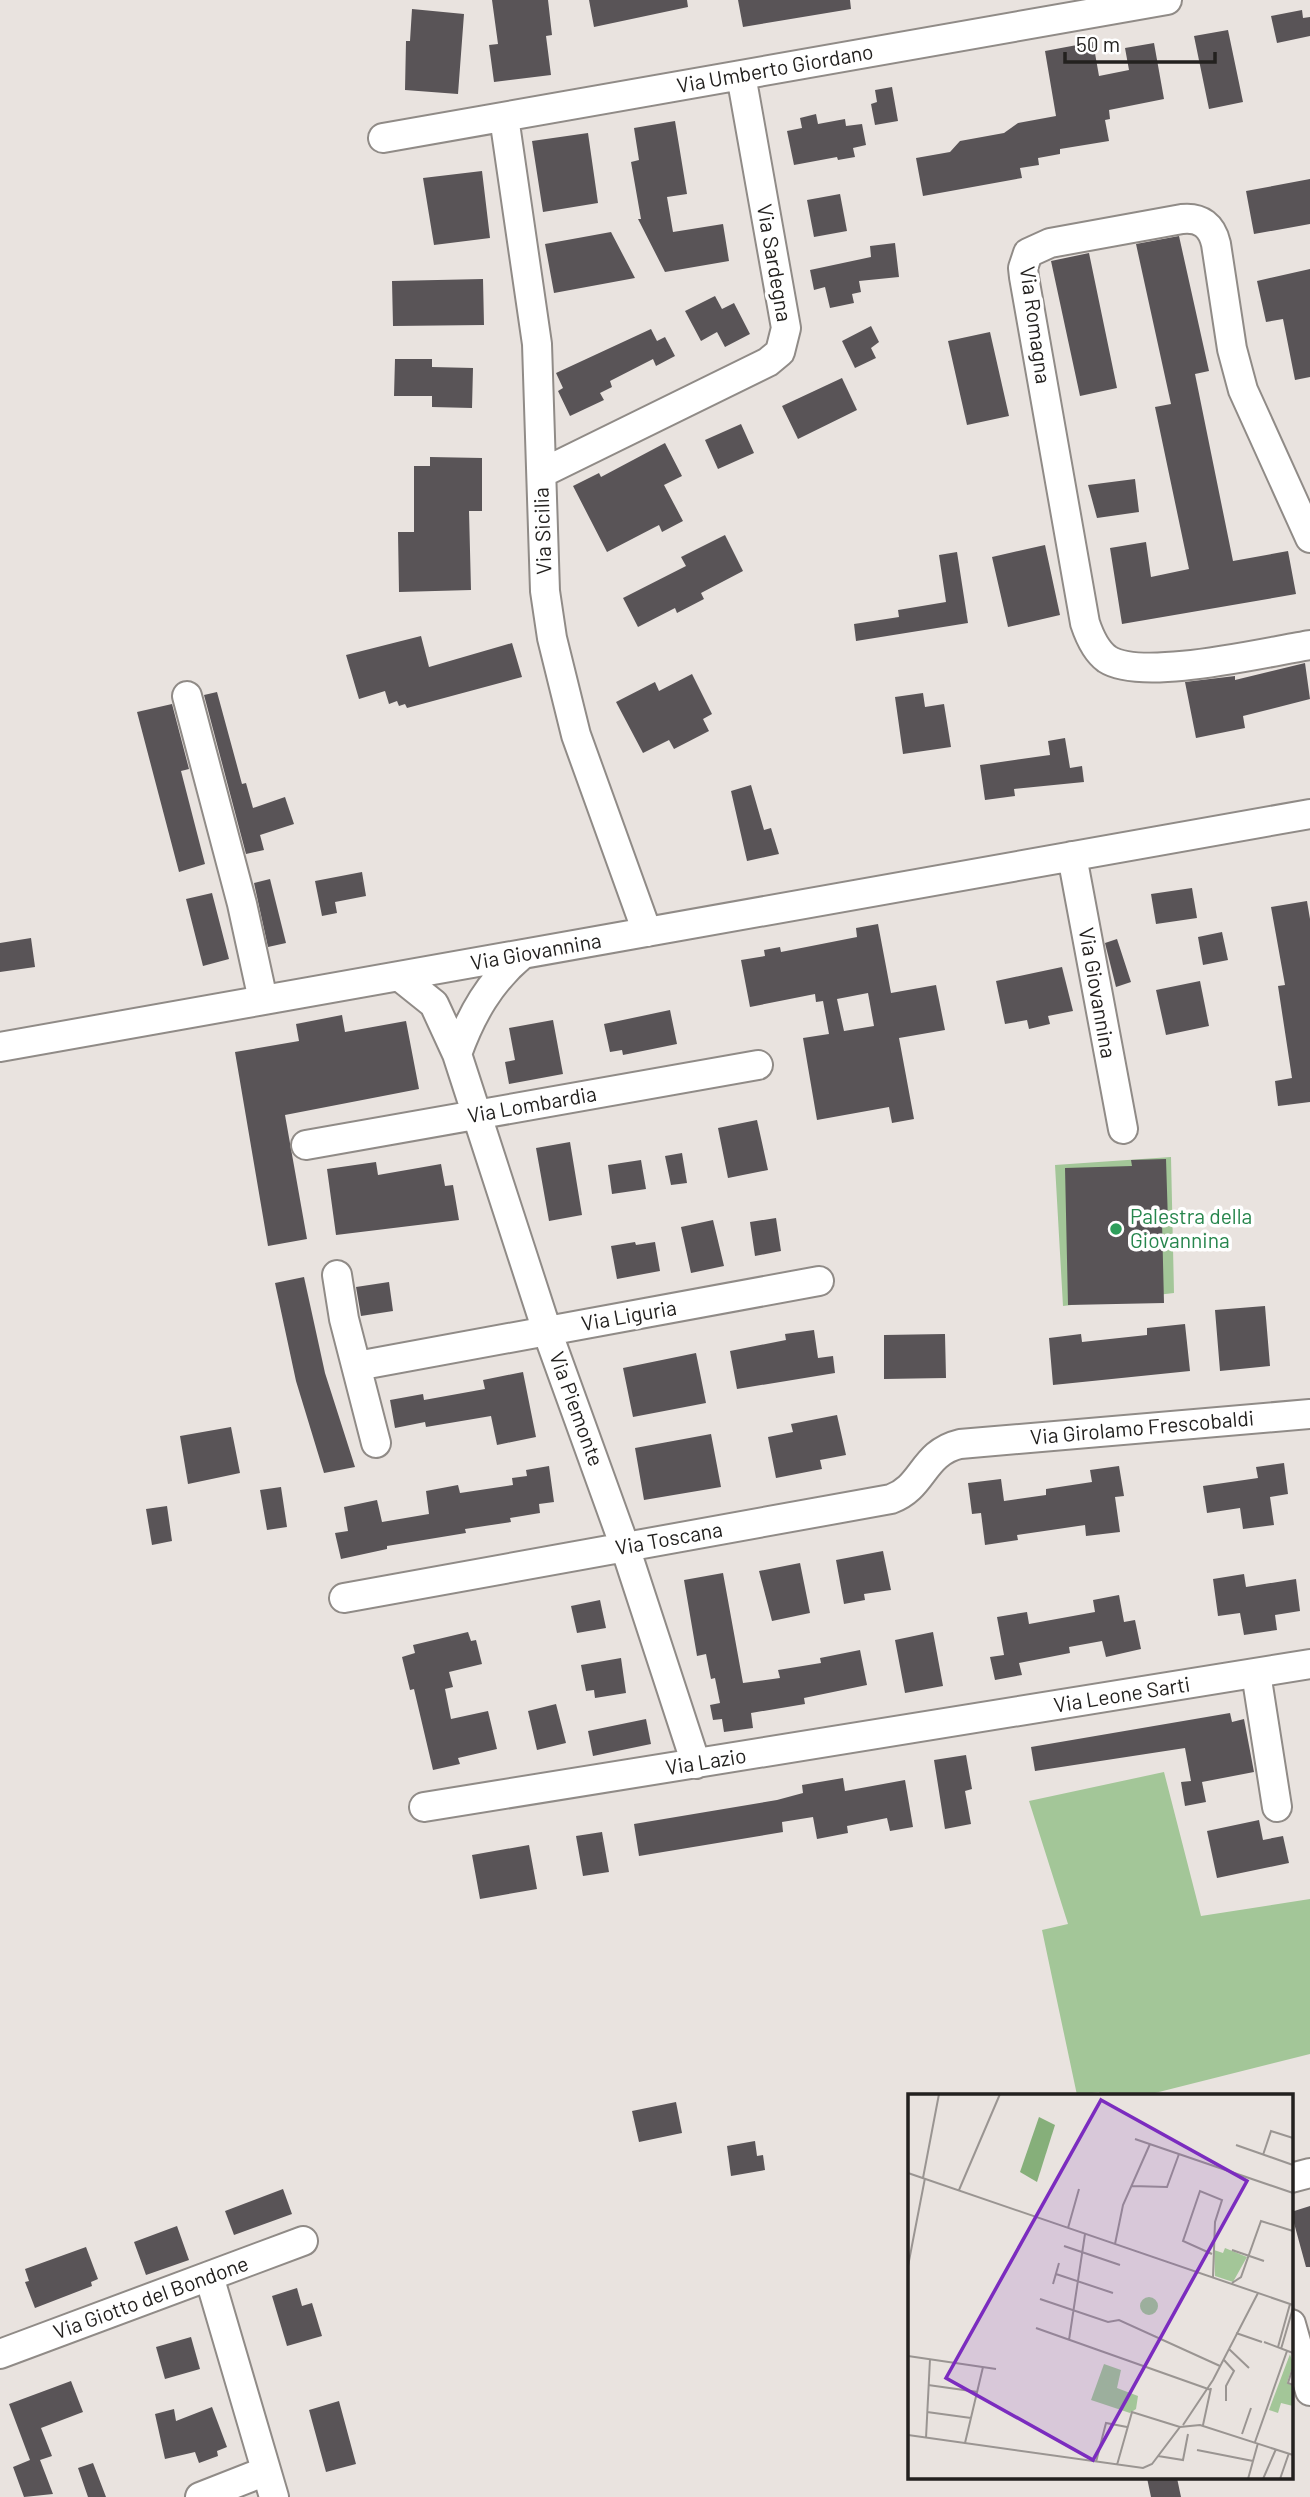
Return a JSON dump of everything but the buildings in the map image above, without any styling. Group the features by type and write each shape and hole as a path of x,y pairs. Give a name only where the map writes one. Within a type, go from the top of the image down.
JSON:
{"street":[{"name":"Via Umberto Giordano","path":"383,138 1167,0"},
{"name":"Via Sardegna","path":"542,472 768,362 784,345 786,328 741,75"},
{"name":"Via Sicilia","path":"504,117 537,344 545,591 559,672 579,746 647,932"},
{"name":"Via Romagna","path":"1310,538 1243,390 1232,349 1216,244 1210,228 1200,220 1182,219 1050,243 1028,253 1023,268 1026,291 1085,623 1101,654 1117,664 1151,668 1310,645"},
{"path":"187,696 242,904 263,1000"},
{"name":"Via Giovannina","path":"0,1047 1310,814"},
{"name":"Via Giovannina","path":"1072,856 1122,1129"},
{"path":"457,1055 473,1014 496,979 523,954"},
{"path":"441,1016 443,990 454,966 470,987 473,1014"},
{"name":"Via Piemonte","path":"399,976 423,993 441,1016 457,1055 547,1331 625,1547 696,1763"},
{"name":"Via Lombardia","path":"306,1146 758,1065"},
{"path":"337,1276 344,1319 376,1443"},
{"name":"Via Liguria","path":"357,1366 819,1281"},
{"name":"Via Girolamo Frescobaldi","path":"974,1442 1310,1414"},
{"name":"Via Toscana","path":"344,1598 891,1499 912,1487 930,1460 943,1450 974,1442"},
{"name":"Via Leone Sarti","path":"987,1717 1310,1664"},
{"path":"1256,1673 1277,1807"},
{"name":"Via Lazio","path":"424,1807 987,1717"},
{"path":"1292,2178 1310,2174"},
{"name":"Via Giotto del Bondone","path":"0,2354 303,2241"},
{"path":"200,2497 270,2484 209,2276"},
{"path":"1292,2327 1310,2391"}],"green space":[{"name":"Palestra della Giovannina","path":"1171,1157 1174,1293 1063,1306 1055,1165"},
{"path":"1164,1772 1201,1916 1310,1899 1310,2054 1151,2094 1077,2094 1042,1930 1068,1924 1029,1801"}],"place":[{"name":"Palestra della Giovannina","path":"1116,1229"}]}
